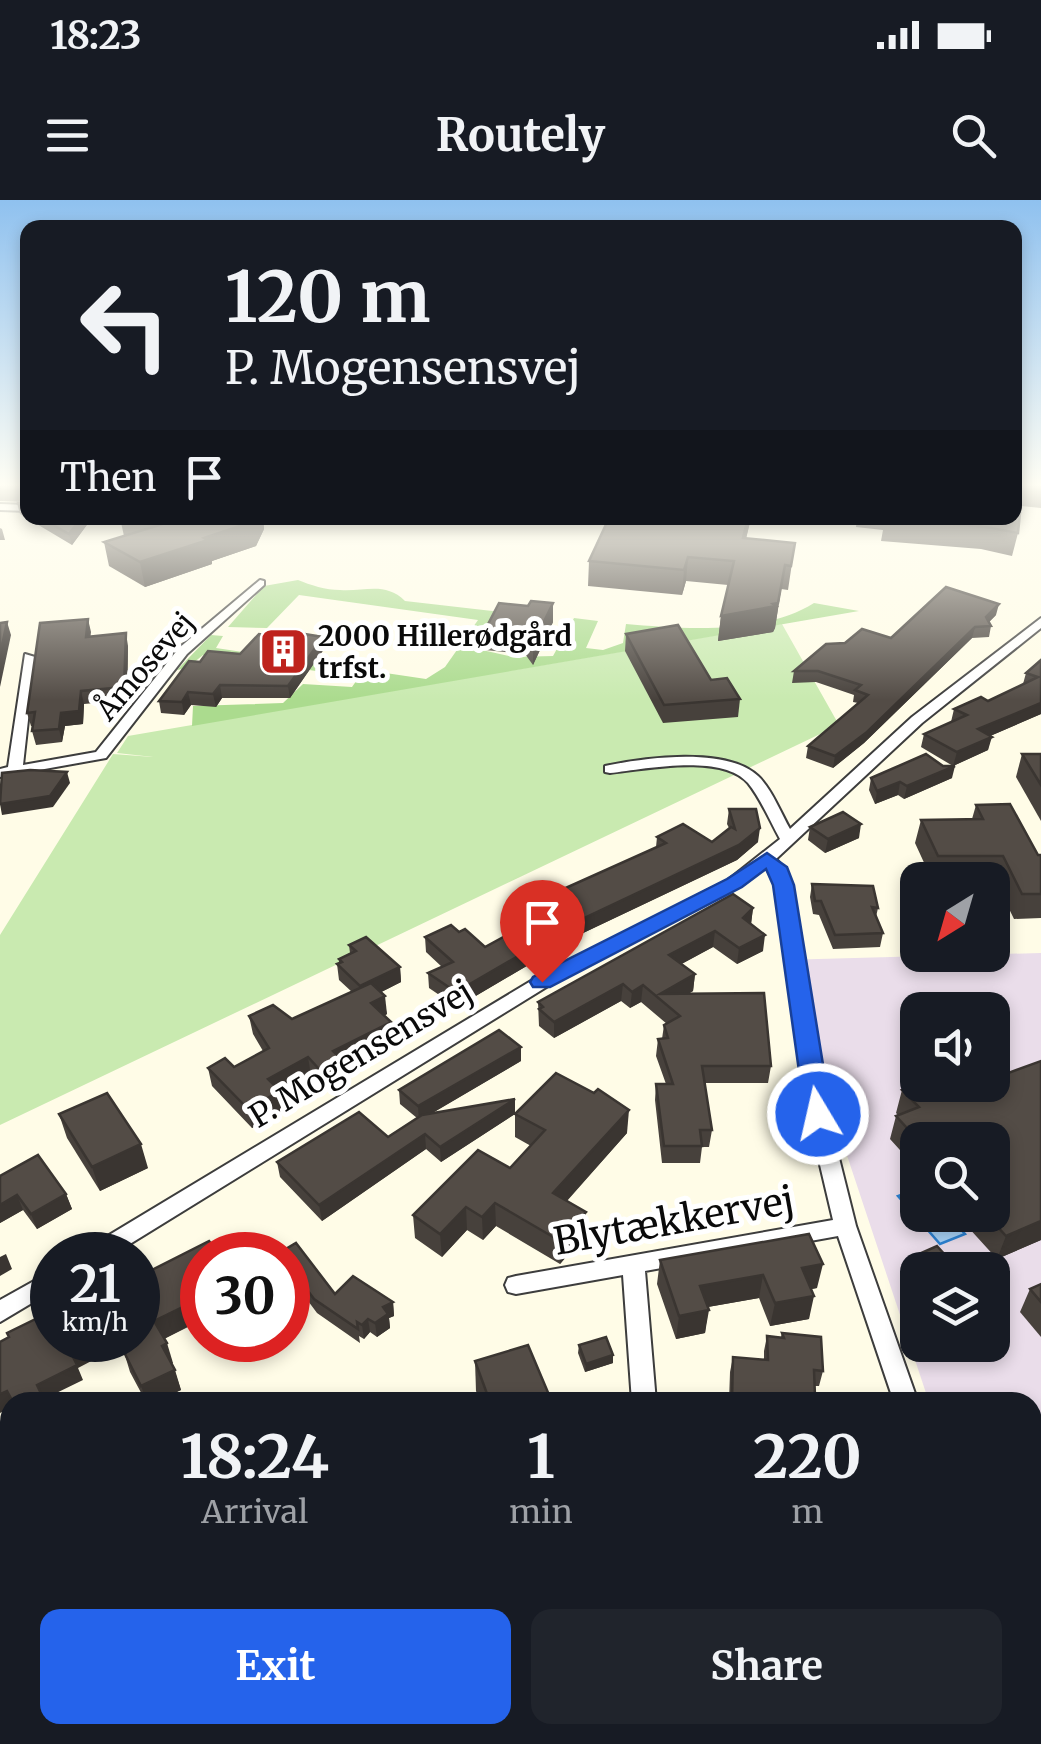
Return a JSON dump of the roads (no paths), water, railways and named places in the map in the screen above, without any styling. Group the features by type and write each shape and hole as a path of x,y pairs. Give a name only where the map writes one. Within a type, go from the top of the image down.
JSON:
{"street":[{"name":"Åmosevej","path":"7,772 101,755 183,652 260,583"},
{"name":"P. Mogensensvej","path":"132,1232 542,982 734,883 767,859 917,720 1041,622"},
{"path":"7,772 28,657"},
{"path":"610,769 714,764 744,772 753,780 788,839"},
{"name":"Blytækkervej","path":"767,859 780,871 784,885 818,1114 846,1226 903,1392"},
{"name":"Blytækkervej","path":"516,1285 846,1226"},
{"path":"633,1264 643,1392"},
{"path":"0,1312 30,1294"}],"water":[{"path":"930,1232 965,1234 940,1244"}],"place":[{"name":"2000 Hillerødgård trfst.","path":"283,652"}]}
